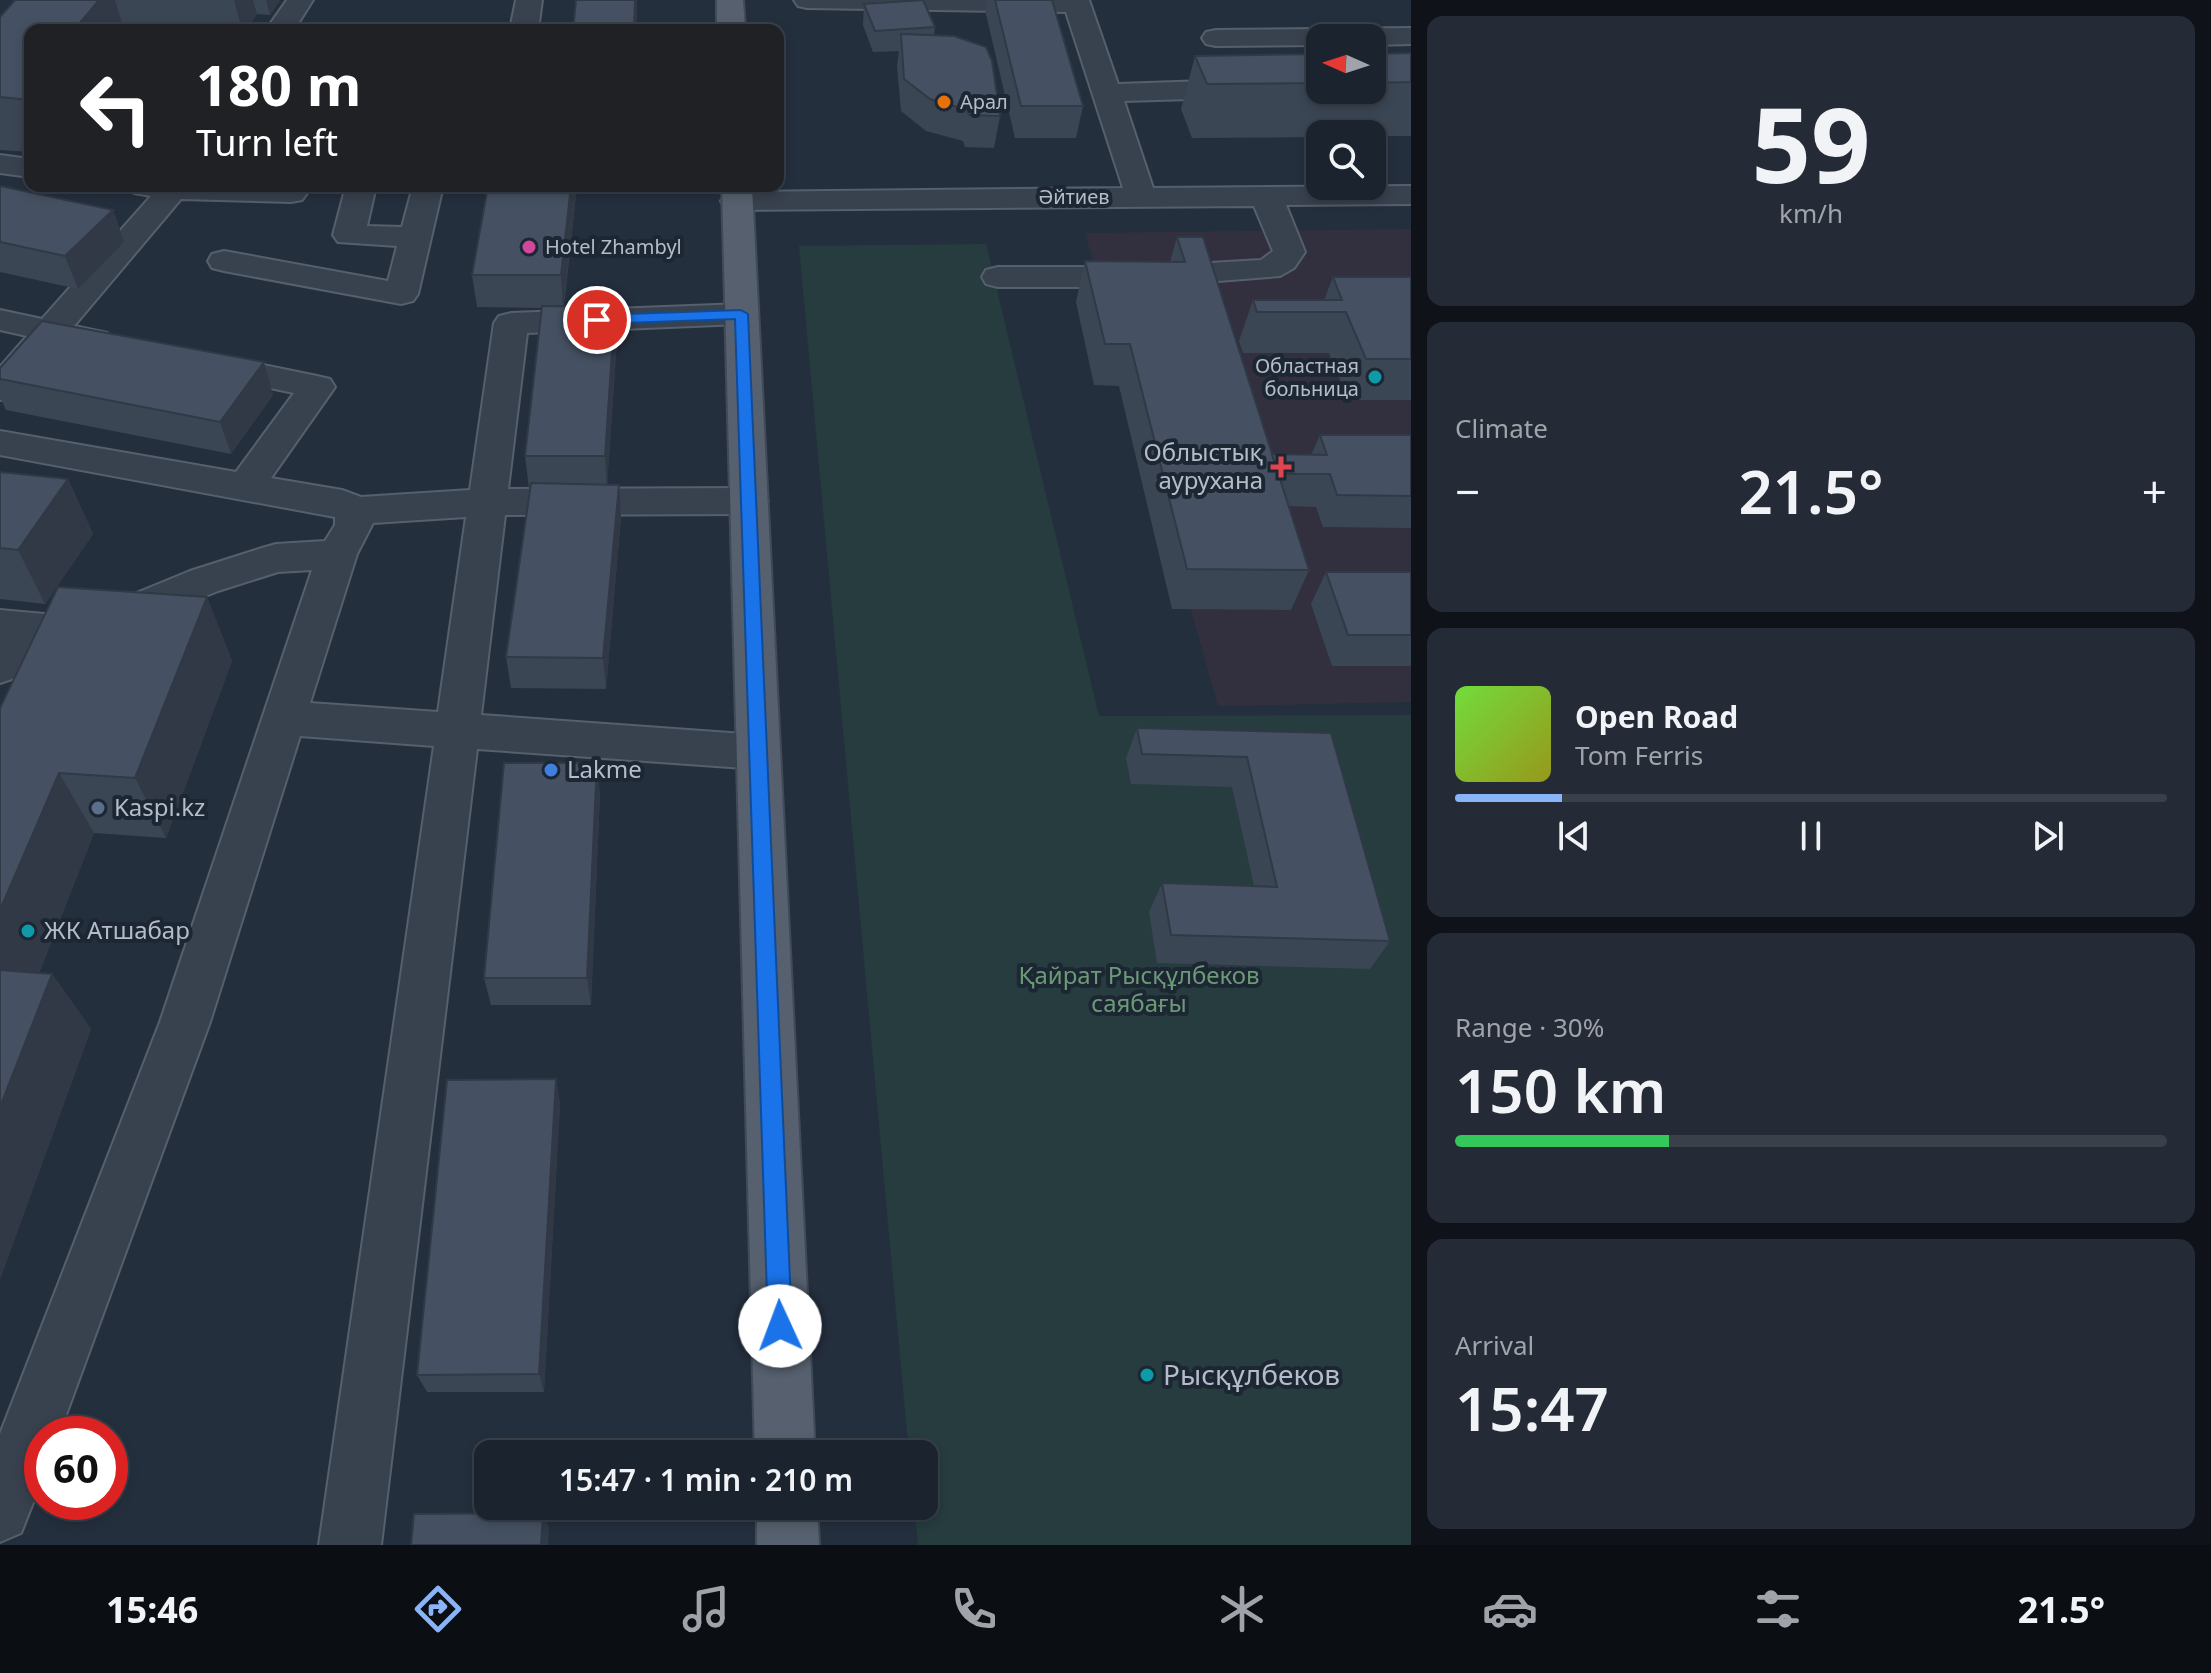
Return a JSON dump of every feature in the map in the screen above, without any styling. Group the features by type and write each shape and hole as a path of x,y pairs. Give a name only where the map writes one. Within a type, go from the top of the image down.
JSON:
{"main road":[{"path":"730,0 731,24"},
{"path":"737,193 784,1440"},
{"path":"787,1520 788,1545"}],"street":[{"path":"284,24 300,0"},
{"path":"525,24 529,0"},
{"path":"807,0 1077,2 1141,197"},
{"path":"1216,38 1411,36"},
{"path":"1107,93 1306,86"},
{"path":"0,164 24,167"},
{"path":"0,389 51,331 156,192"},
{"path":"265,192 291,193"},
{"path":"360,192 349,235 416,237"},
{"path":"224,261 401,294 427,192"},
{"name":"Әйтиев","path":"737,193 1141,197 1411,195"},
{"path":"998,277 1142,277 1268,269 1282,261 1289,252 1266,196"},
{"path":"350,1545 511,323 741,314"},
{"path":"0,320 129,348"},
{"path":"176,358 317,387 245,486"},
{"path":"0,443 342,503 346,533 185,1022 0,1512"},
{"path":"0,667 19,627 81,632 204,581 346,533 488,502 749,501"},
{"path":"57,667 81,632"},
{"path":"283,718 758,752"}],"shaded area":[{"name":"Облыстық аурухана","path":"1411,229 1411,702 1218,706 1085,233"}],"green space":[{"name":"Қайрат Рысқұлбеков саябағы","path":"986,244 1099,716 1411,715 1411,1545 918,1545 915,1520 938,1520 938,1440 908,1440 799,246"}],"building":[{"path":"15,0 99,0 79,24 24,24 24,99 0,97 0,17"},
{"path":"576,0 635,0 634,24 574,24"},
{"path":"923,0 935,27 875,31 864,4"},
{"path":"995,0 1052,0 1083,106 1021,106"},
{"path":"901,34 954,36 986,47 992,61 1000,116 969,115 968,110 930,99 904,79"},
{"path":"1411,53 1411,82 1386,83 1386,54"},
{"path":"1306,54 1306,83 1207,84 1195,56"},
{"path":"0,186 113,210 65,256 0,242"},
{"name":"Hotel Zhambyl","path":"487,192 570,192 561,275 472,275"},
{"path":"1177,237 1203,237 1309,570 1187,569 1130,344 1105,344 1085,261 1185,262"},
{"path":"1333,277 1411,277 1411,359 1366,359 1346,312 1257,312 1253,300 1342,300"},
{"path":"542,306 615,307 605,456 525,456"},
{"path":"42,321 264,362 220,422 0,379 0,368"},
{"path":"1320,435 1411,435 1411,496 1337,495 1330,474 1278,474 1272,454 1327,455"},
{"path":"0,472 68,479 18,550 0,548"},
{"path":"531,483 619,485 603,658 506,657"},
{"path":"1326,572 1411,572 1411,635 1348,635"},
{"path":"58,587 207,597 135,778 59,773 0,910 0,708"},
{"path":"1137,728 1331,733 1390,941 1171,935 1162,883 1277,887 1247,757 1142,754"},
{"path":"504,763 597,763 587,978 484,978"},
{"path":"0,970 52,974 0,1107"},
{"path":"556,1079 539,1374 417,1375 447,1080"},
{"path":"414,1514 474,1514 474,1520 543,1520 541,1545 411,1545"}],"place":[{"name":"Арал","path":"944,102"},
{"name":"Hotel Zhambyl","path":"529,247"},
{"name":"Областная больница","path":"1375,377"},
{"name":"Облыстық аурухана","path":"1281,467"},
{"name":"Lakme","path":"551,770"},
{"name":"Kaspi.kz","path":"98,808"},
{"name":"ЖК Атшабар","path":"28,931"},
{"name":"Рысқұлбеков","path":"1147,1375"}],"route":[{"path":"597,320 741,314 780,1326"}]}
